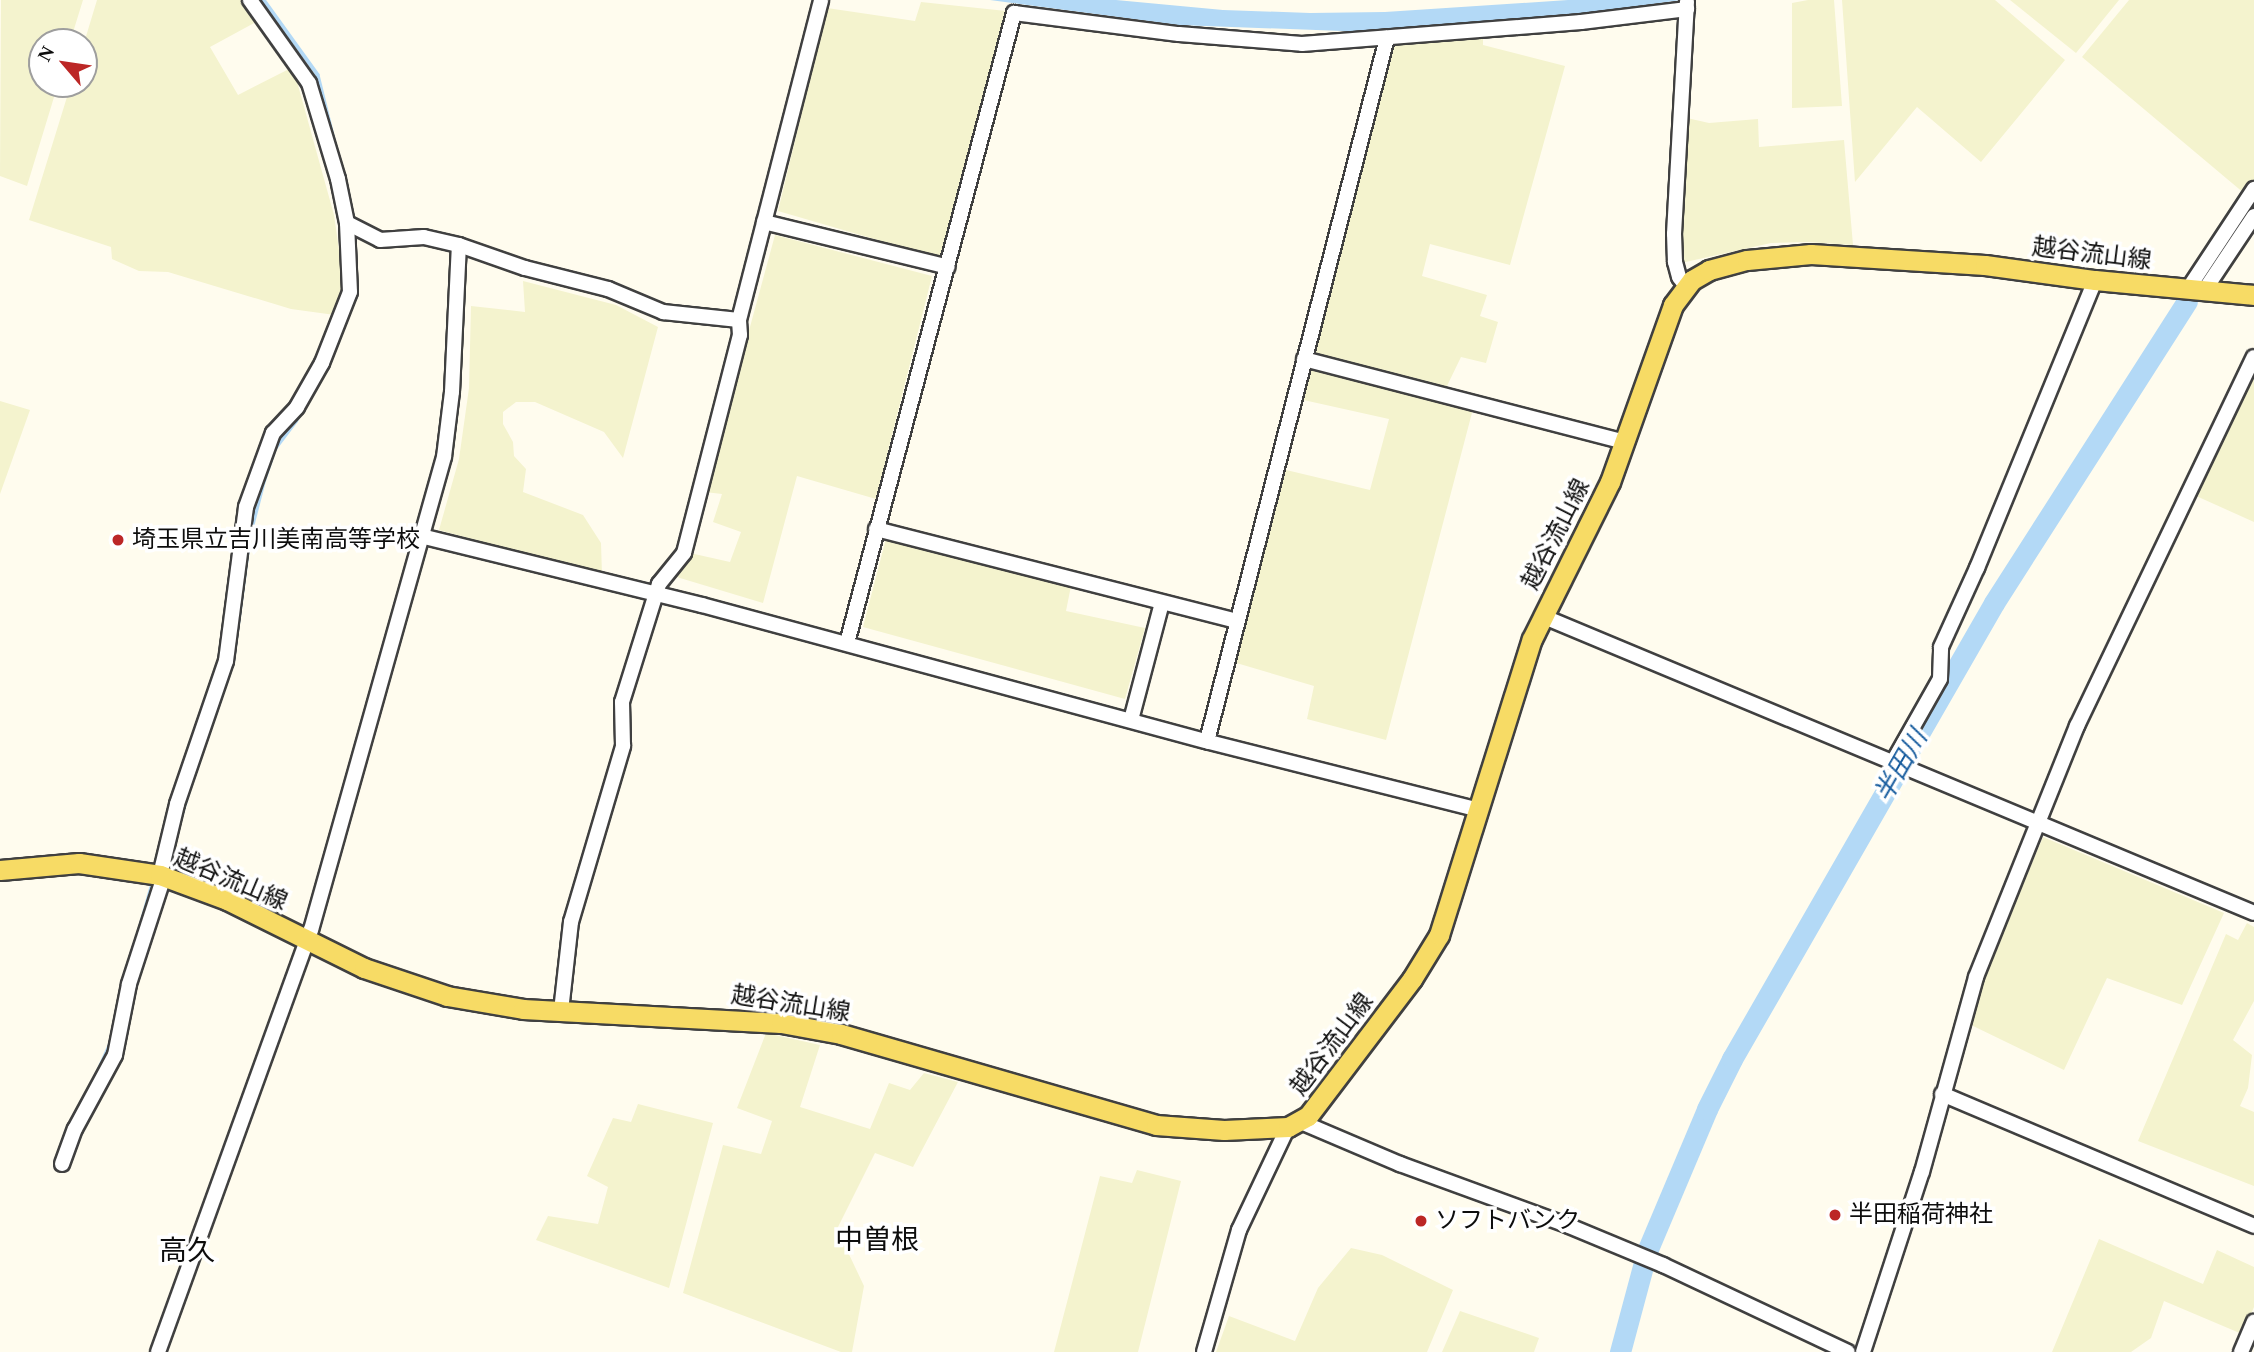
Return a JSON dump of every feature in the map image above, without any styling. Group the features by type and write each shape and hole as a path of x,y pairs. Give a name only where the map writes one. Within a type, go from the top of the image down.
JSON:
{"main road":[{"name":"越谷流山線","path":"0,870 79,863 162,875 227,900 364,968 447,996 523,1009 781,1023 841,1034 1156,1125 1224,1130 1294,1124 1431,951 1446,917 1517,684 1542,616 1600,504 1626,442 1667,320 1686,286 1709,270 1726,265 1772,256 1802,254 1985,265 2095,280 2254,295"}],"street":[{"path":"62,1164 75,1129 115,1055 130,984 162,875 177,804 226,662 246,507 273,433 297,407 322,363 350,292 351,225 309,83 250,0"},
{"path":"561,1011 571,922 623,746 622,702 654,594 684,553 740,335 739,320 821,0"},
{"path":"846,643 1014,13 1179,34 1302,44 1581,22 1687,4 1674,234 1675,262 1679,277 1686,286"},
{"path":"1207,741 1387,38"},
{"path":"2196,290 2254,190"},
{"path":"2196,290 2254,216"},
{"path":"764,222 948,267"},
{"path":"351,225 380,240 424,237 459,245 525,268 608,289 663,312 739,320"},
{"path":"158,1352 307,941 447,444 453,392 459,245"},
{"path":"1898,764 1943,671 1941,647 1977,568 2095,280"},
{"path":"1863,1352 1922,1172 1976,977 2108,659 2254,357"},
{"path":"1304,359 1626,442"},
{"path":"876,529 1236,621"},
{"path":"421,536 846,643 1207,741 1479,810"},
{"path":"1130,720 1162,603"},
{"path":"1542,616 2254,913"},
{"path":"1942,1094 2254,1226"},
{"path":"1204,1352 1239,1230 1294,1124 1521,1206 1848,1352"},
{"path":"2241,1352 2254,1322"}],"green space":[{"path":"1,0 83,0 74,28 28,28 28,98 54,98 27,186 0,176"},
{"path":"97,0 241,0 258,21 210,47 238,95 293,67 334,215 345,292 335,315 291,309 168,272 139,271 112,259 111,247 29,220 67,98 98,98 98,28 89,28"},
{"path":"1834,0 1842,106 1792,108 1792,3"},
{"path":"1842,0 1995,0 2065,60 1981,162 1917,107 1855,182"},
{"path":"2010,0 2119,0 2076,53"},
{"path":"2129,0 2254,0 2254,181 2245,194 2082,57"},
{"path":"921,2 1006,11 943,259 778,211 827,8 915,21"},
{"path":"1483,36 1483,45 1565,66 1510,265 1430,244 1422,276 1487,295 1480,316 1498,322 1486,363 1461,357 1446,388 1312,352 1391,44"},
{"path":"1687,118 1709,123 1758,119 1759,147 1844,140 1853,245 1771,243 1681,263 1678,232"},
{"path":"775,235 932,276 876,499 797,476 763,603 670,575 690,553 730,562 741,532 713,522 722,494 705,492"},
{"path":"523,281 616,305 658,327 623,458 604,432 535,402 516,402 503,412 503,424 513,442 514,456 526,469 523,492 583,515 601,543 602,575 439,530 459,459 469,388 471,306 525,312"},
{"path":"1307,368 1473,409 1386,740 1307,719 1314,686 1233,662 1282,469 1370,490 1389,419 1299,399"},
{"path":"2254,371 2254,522 2194,495"},
{"path":"0,401 30,410 0,494"},
{"path":"889,527 1073,576 1066,611 1145,628 1125,699 863,627"},
{"path":"2043,837 2224,913 2182,1005 2107,978 2064,1070 1969,1024 1980,987"},
{"path":"2247,923 2254,927 2254,1001 2233,1040 2252,1055 2248,1088 2240,1106 2254,1112 2254,1186 2138,1141 2226,934 2238,940"},
{"path":"766,1033 820,1045 800,1107 870,1129 889,1083 910,1090 924,1073 958,1082 913,1167 875,1153 837,1229 864,1286 852,1352 841,1352 683,1293 723,1145 761,1154 772,1121 737,1108"},
{"path":"638,1104 713,1123 669,1288 536,1240 548,1216 598,1224 608,1187 587,1176 613,1118 631,1122"},
{"path":"1137,1170 1181,1181 1138,1352 1054,1352 1100,1176 1132,1183"},
{"path":"2099,1239 2203,1284 2217,1250 2254,1267 2254,1307 2242,1334 2164,1301 2151,1338 2131,1352 2052,1352"},
{"path":"1351,1248 1382,1255 1453,1290 1427,1352 1216,1352 1229,1316 1295,1341 1318,1288"},
{"path":"1460,1311 1539,1338 1534,1352 1442,1352"}],"water":[{"path":"990,0 1116,0 1223,10 1310,13 1385,12 1568,0 1681,0 1489,28 1369,32 1178,25"}],"waterway":[{"path":"264,0 318,75 339,160"},
{"name":"半田川","path":"2214,262 2254,203"},
{"path":"355,298 356,275"},
{"name":"半田川","path":"1648,1249 1707,1109 1732,1059 1994,603 2187,301"},
{"path":"225,684 233,662 250,535 264,481 275,449 296,421 327,367"},
{"path":"182,814 188,794"},
{"path":"118,1005 151,888"},
{"path":"95,1078 112,1040"},
{"name":"半田川","path":"1620,1352 1643,1266"}],"place":[{"name":"埼玉県立吉川美南高等学校","path":"118,540"},
{"name":"半田稲荷神社","path":"1835,1215"},
{"name":"ソフトバンク","path":"1421,1221"}],"district":[{"name":"中曽根","path":"877,1240"},
{"name":"高久","path":"187,1251"}]}
